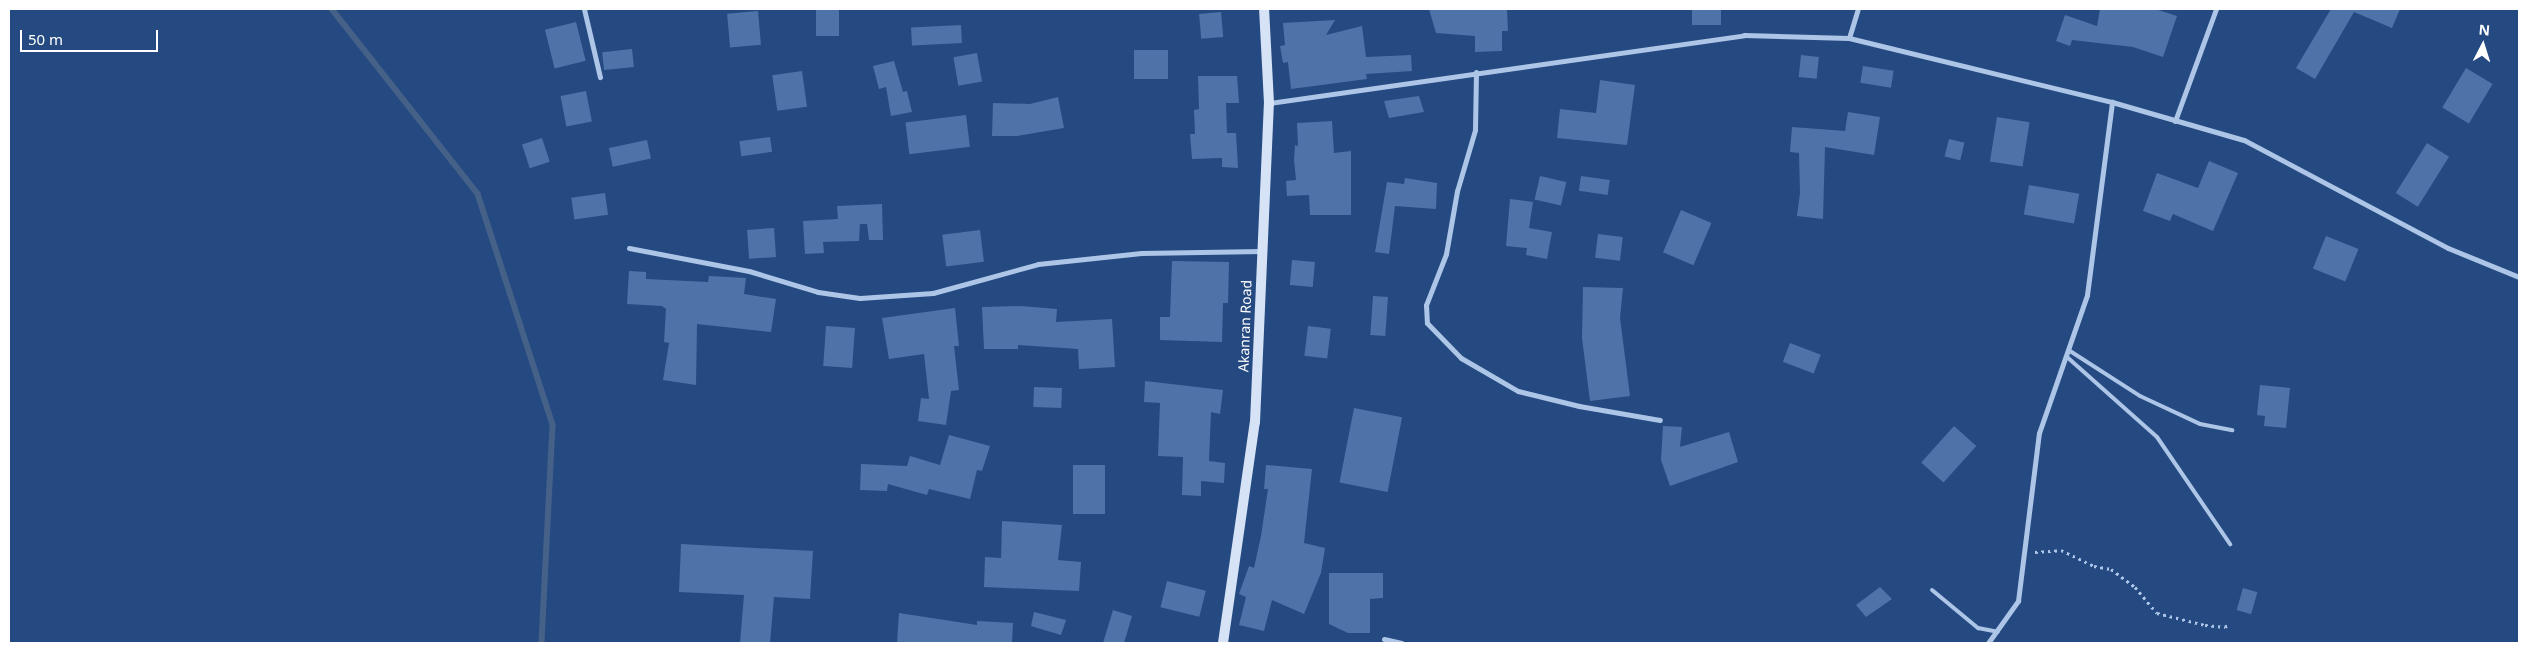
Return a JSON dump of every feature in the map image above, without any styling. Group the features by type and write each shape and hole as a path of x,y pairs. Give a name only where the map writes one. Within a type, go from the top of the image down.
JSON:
{"main road":[{"name":"Akanran Road","path":"1223,643 1255,422 1269,103 1264,9"}],"street":[{"path":"584,9 600,77"},
{"path":"1849,38 1858,9"},
{"path":"2175,121 2216,9"},
{"path":"1269,103 1744,35 1849,38 2112,102 2244,140 2448,248 2519,277"},
{"path":"1476,72 1475,130 1457,190 1446,254 1426,305 1427,323 1461,358 1518,391 1578,406 1660,420"},
{"path":"1988,643 1998,632 2018,601 2040,433 2070,351 2087,295 2112,102"},
{"path":"630,248 749,271 818,292 860,298 933,293 1038,264 1141,253 1262,251"},
{"path":"1384,639 1402,643"}],"lane":[{"path":"2070,351 2103,375 2148,400 2200,424 2232,430"},
{"path":"2067,357 2157,437 2230,544"},
{"path":"1932,590 1978,628 1998,632"}],"path":[{"path":"2025,554 2061,550 2094,566 2111,569 2135,587 2157,613 2205,625 2225,627 2230,623"}],"building":[{"path":"816,9 839,9 839,36 816,36"},
{"path":"1429,9 1507,9 1508,31 1502,31 1502,51 1475,52 1475,36 1436,33"},
{"path":"2100,9 2155,9 2177,16 2163,57 2133,47 2072,40 2070,46 2056,41 2065,15 2097,26"},
{"path":"2331,9 2400,9 2392,28 2354,12 2315,79 2296,68"},
{"path":"1692,10 1721,10 1721,25 1692,25"},
{"path":"758,11 761,45 730,48 727,14"},
{"path":"1221,12 1223,37 1201,39 1199,14"},
{"path":"1335,20 1326,35 1362,26 1366,57 1411,55 1412,71 1366,74 1367,79 1291,89 1288,62 1283,63 1280,46 1285,45 1283,23"},
{"path":"576,22 586,61 555,69 545,30"},
{"path":"961,25 962,43 912,46 911,28"},
{"path":"632,49 634,67 604,70 602,52"},
{"path":"1134,50 1168,50 1168,79 1134,79"},
{"path":"977,53 982,82 958,86 953,57"},
{"path":"1801,55 1819,57 1817,79 1799,77"},
{"path":"894,61 903,92 907,91 912,112 891,116 886,87 879,89 873,66"},
{"path":"1863,66 1894,71 1891,88 1860,83"},
{"path":"2466,68 2493,84 2469,123 2442,107"},
{"path":"802,71 807,107 777,111 772,75"},
{"path":"1198,76 1237,76 1239,103 1226,103 1227,133 1236,133 1238,168 1222,167 1222,158 1192,159 1190,134 1195,134 1194,110 1199,109"},
{"path":"1600,80 1635,85 1627,145 1557,138 1560,109 1596,113"},
{"path":"586,91 592,121 566,126 560,96"},
{"path":"1419,96 1424,112 1389,118 1384,101"},
{"path":"1058,97 1064,128 1017,136 992,136 993,103 1030,104"},
{"path":"1848,112 1880,117 1874,155 1825,147 1823,219 1797,216 1800,193 1799,153 1790,152 1792,127 1845,131"},
{"path":"966,115 970,147 909,154 905,122"},
{"path":"1997,117 2030,122 2023,167 1990,161"},
{"path":"1332,121 1334,153 1351,151 1351,215 1310,215 1309,195 1287,196 1286,181 1296,180 1294,160 1295,145 1298,146 1297,123"},
{"path":"770,137 772,152 741,156 739,141"},
{"path":"542,138 550,162 530,168 522,144"},
{"path":"1949,139 1965,143 1960,160 1945,156"},
{"path":"647,140 651,159 613,167 609,148"},
{"path":"2427,143 2449,157 2418,207 2396,193"},
{"path":"2209,161 2238,173 2213,231 2173,214 2170,221 2143,211 2157,173 2198,188"},
{"path":"1540,176 1566,182 1561,205 1535,199"},
{"path":"1581,176 1610,180 1608,195 1579,191"},
{"path":"1405,178 1437,183 1436,209 1395,206 1389,254 1375,252 1387,182 1404,184"},
{"path":"2029,185 2079,194 2074,223 2024,215"},
{"path":"605,193 608,215 574,220 571,198"},
{"path":"1510,199 1533,202 1529,228 1552,232 1547,259 1526,255 1527,248 1506,246"},
{"path":"882,204 883,240 869,240 867,224 860,224 859,241 823,242 824,253 805,254 803,221 838,219 837,206"},
{"path":"1681,210 1711,223 1693,265 1663,252"},
{"path":"774,228 776,257 749,259 747,230"},
{"path":"980,230 984,262 946,266 942,235"},
{"path":"1598,234 1623,237 1620,261 1595,258"},
{"path":"2326,236 2358,249 2345,282 2313,268"},
{"path":"1292,260 1315,262 1313,287 1290,285"},
{"path":"1172,261 1229,262 1228,303 1223,303 1222,342 1160,340 1160,317 1170,317"},
{"path":"629,271 646,272 646,279 708,282 709,276 746,278 744,294 776,299 771,332 697,324 696,385 663,380 669,343 664,342 666,309 662,306 627,304"},
{"path":"1583,287 1623,288 1620,318 1630,396 1590,401 1582,338"},
{"path":"1373,296 1388,297 1385,336 1370,335"},
{"path":"1021,306 1057,309 1056,322 1112,319 1115,367 1079,369 1078,349 1018,345 1018,349 984,349 982,307"},
{"path":"955,308 959,346 954,346 959,390 951,391 946,425 918,421 921,398 929,399 924,354 889,359 882,318"},
{"path":"826,326 855,328 852,368 823,366"},
{"path":"1308,326 1331,329 1327,359 1304,356"},
{"path":"1790,343 1821,355 1814,373 1783,362"},
{"path":"1145,381 1223,390 1220,414 1211,412 1209,461 1225,463 1224,483 1201,481 1201,496 1182,495 1183,457 1158,456 1160,403 1144,402"},
{"path":"2260,385 2290,388 2286,428 2264,426 2265,416 2257,415"},
{"path":"1034,387 1062,388 1061,408 1033,407"},
{"path":"1354,408 1402,417 1388,492 1339,483"},
{"path":"1663,426 1682,427 1680,447 1729,432 1738,462 1670,486 1661,460"},
{"path":"1954,426 1976,446 1944,482 1921,462"},
{"path":"949,435 990,446 982,471 977,470 970,499 929,489 927,495 888,484 887,491 860,490 861,464 907,466 910,456 940,465"},
{"path":"1073,465 1105,465 1105,514 1073,514"},
{"path":"1266,465 1312,469 1304,543 1325,548 1321,573 1304,614 1272,600 1264,631 1239,625 1246,597 1239,594 1249,566 1254,568 1261,536 1268,489 1264,489"},
{"path":"1002,521 1062,525 1058,560 1081,562 1079,591 984,587 985,557 1001,558"},
{"path":"681,544 813,551 810,599 774,597 770,643 740,643 744,595 679,592"},
{"path":"1329,573 1383,573 1383,598 1370,599 1370,633 1348,633 1329,624"},
{"path":"1167,581 1206,591 1199,617 1160,607"},
{"path":"1880,587 1892,599 1866,617 1856,605"},
{"path":"2243,588 2257,592 2251,614 2237,610"},
{"path":"1113,610 1132,616 1124,643 1103,643"},
{"path":"1034,612 1066,620 1061,635 1031,626"},
{"path":"899,613 977,625 977,621 1013,623 1012,643 897,643"}],"waterway":[{"path":"332,9 478,194 553,425 542,643"}]}
